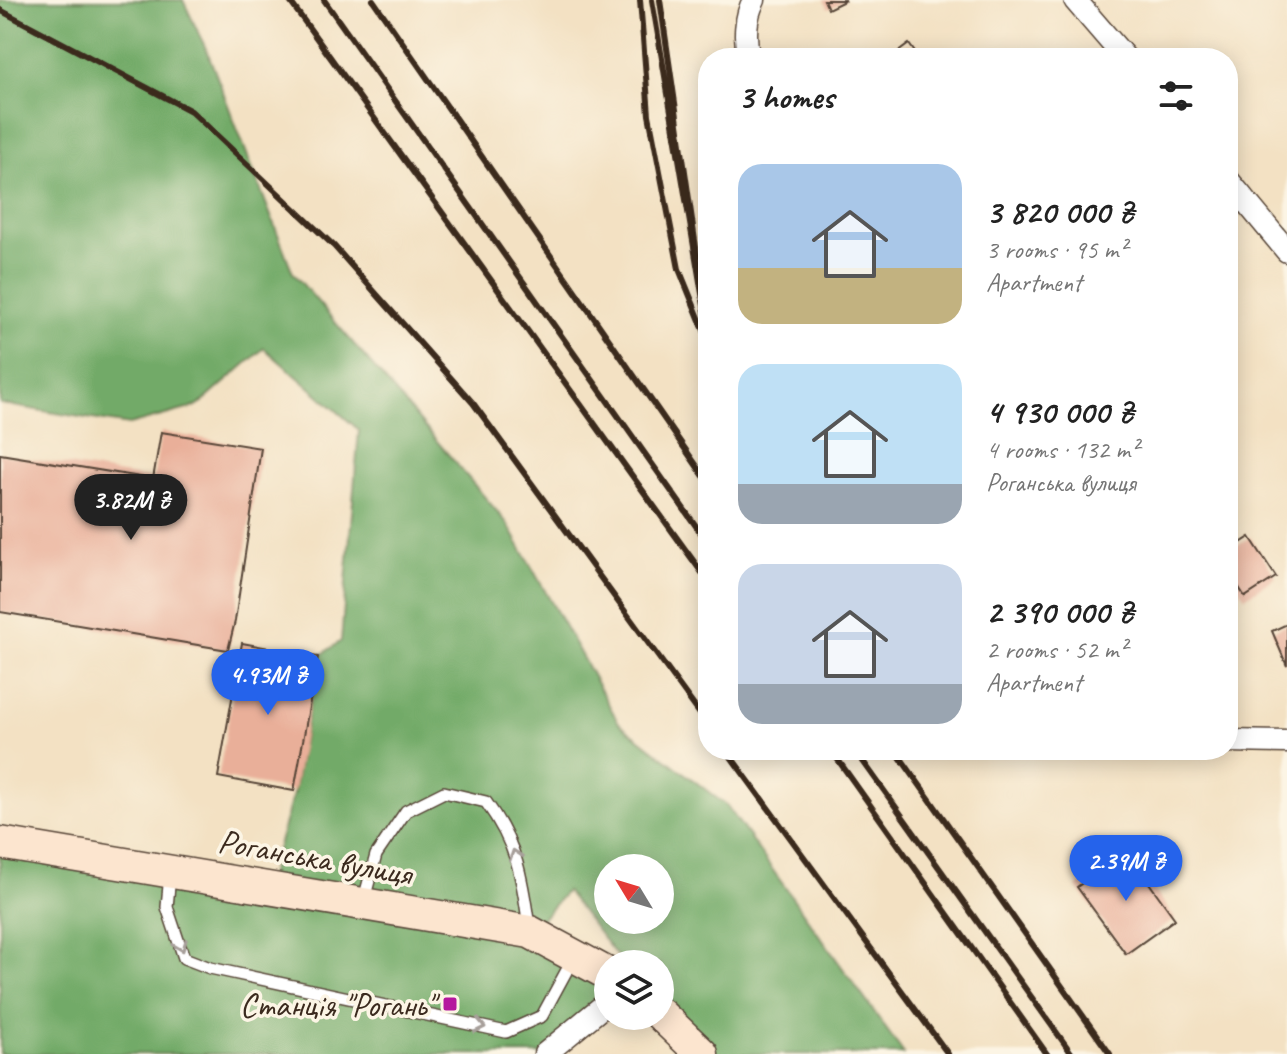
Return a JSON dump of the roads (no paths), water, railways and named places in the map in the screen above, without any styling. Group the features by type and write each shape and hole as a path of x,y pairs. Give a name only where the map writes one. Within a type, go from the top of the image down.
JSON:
{"main road":[{"name":"Роганська вулиця","path":"0,843 530,932 594,966"},
{"path":"674,1027 702,1054"}],"street":[{"path":"748,48 746,30 749,9 754,0"},
{"path":"1075,0 1116,48"},
{"path":"1238,192 1287,251"},
{"path":"1238,741 1287,742"},
{"path":"545,1054 594,1014"}],"lane":[{"path":"363,904 376,855 406,811 444,792 486,802 506,829 523,880 530,932"},
{"path":"170,871 167,907 184,958 210,968 506,1032 542,1016 575,956"}],"railway":[{"path":"289,0 698,567"},
{"path":"324,0 698,529"},
{"path":"373,0 698,468"},
{"path":"640,0 649,115 679,269 698,316"},
{"path":"652,0 698,270"},
{"path":"660,0 698,261"},
{"path":"0,10 191,111 334,246 473,403 698,711"},
{"path":"733,760 948,1054"},
{"path":"838,760 1047,1054"},
{"path":"862,760 1072,1054"},
{"path":"902,760 1110,1054"}],"place":[{"name":"Станція \"Рогань\"","path":"450,1004"}]}
